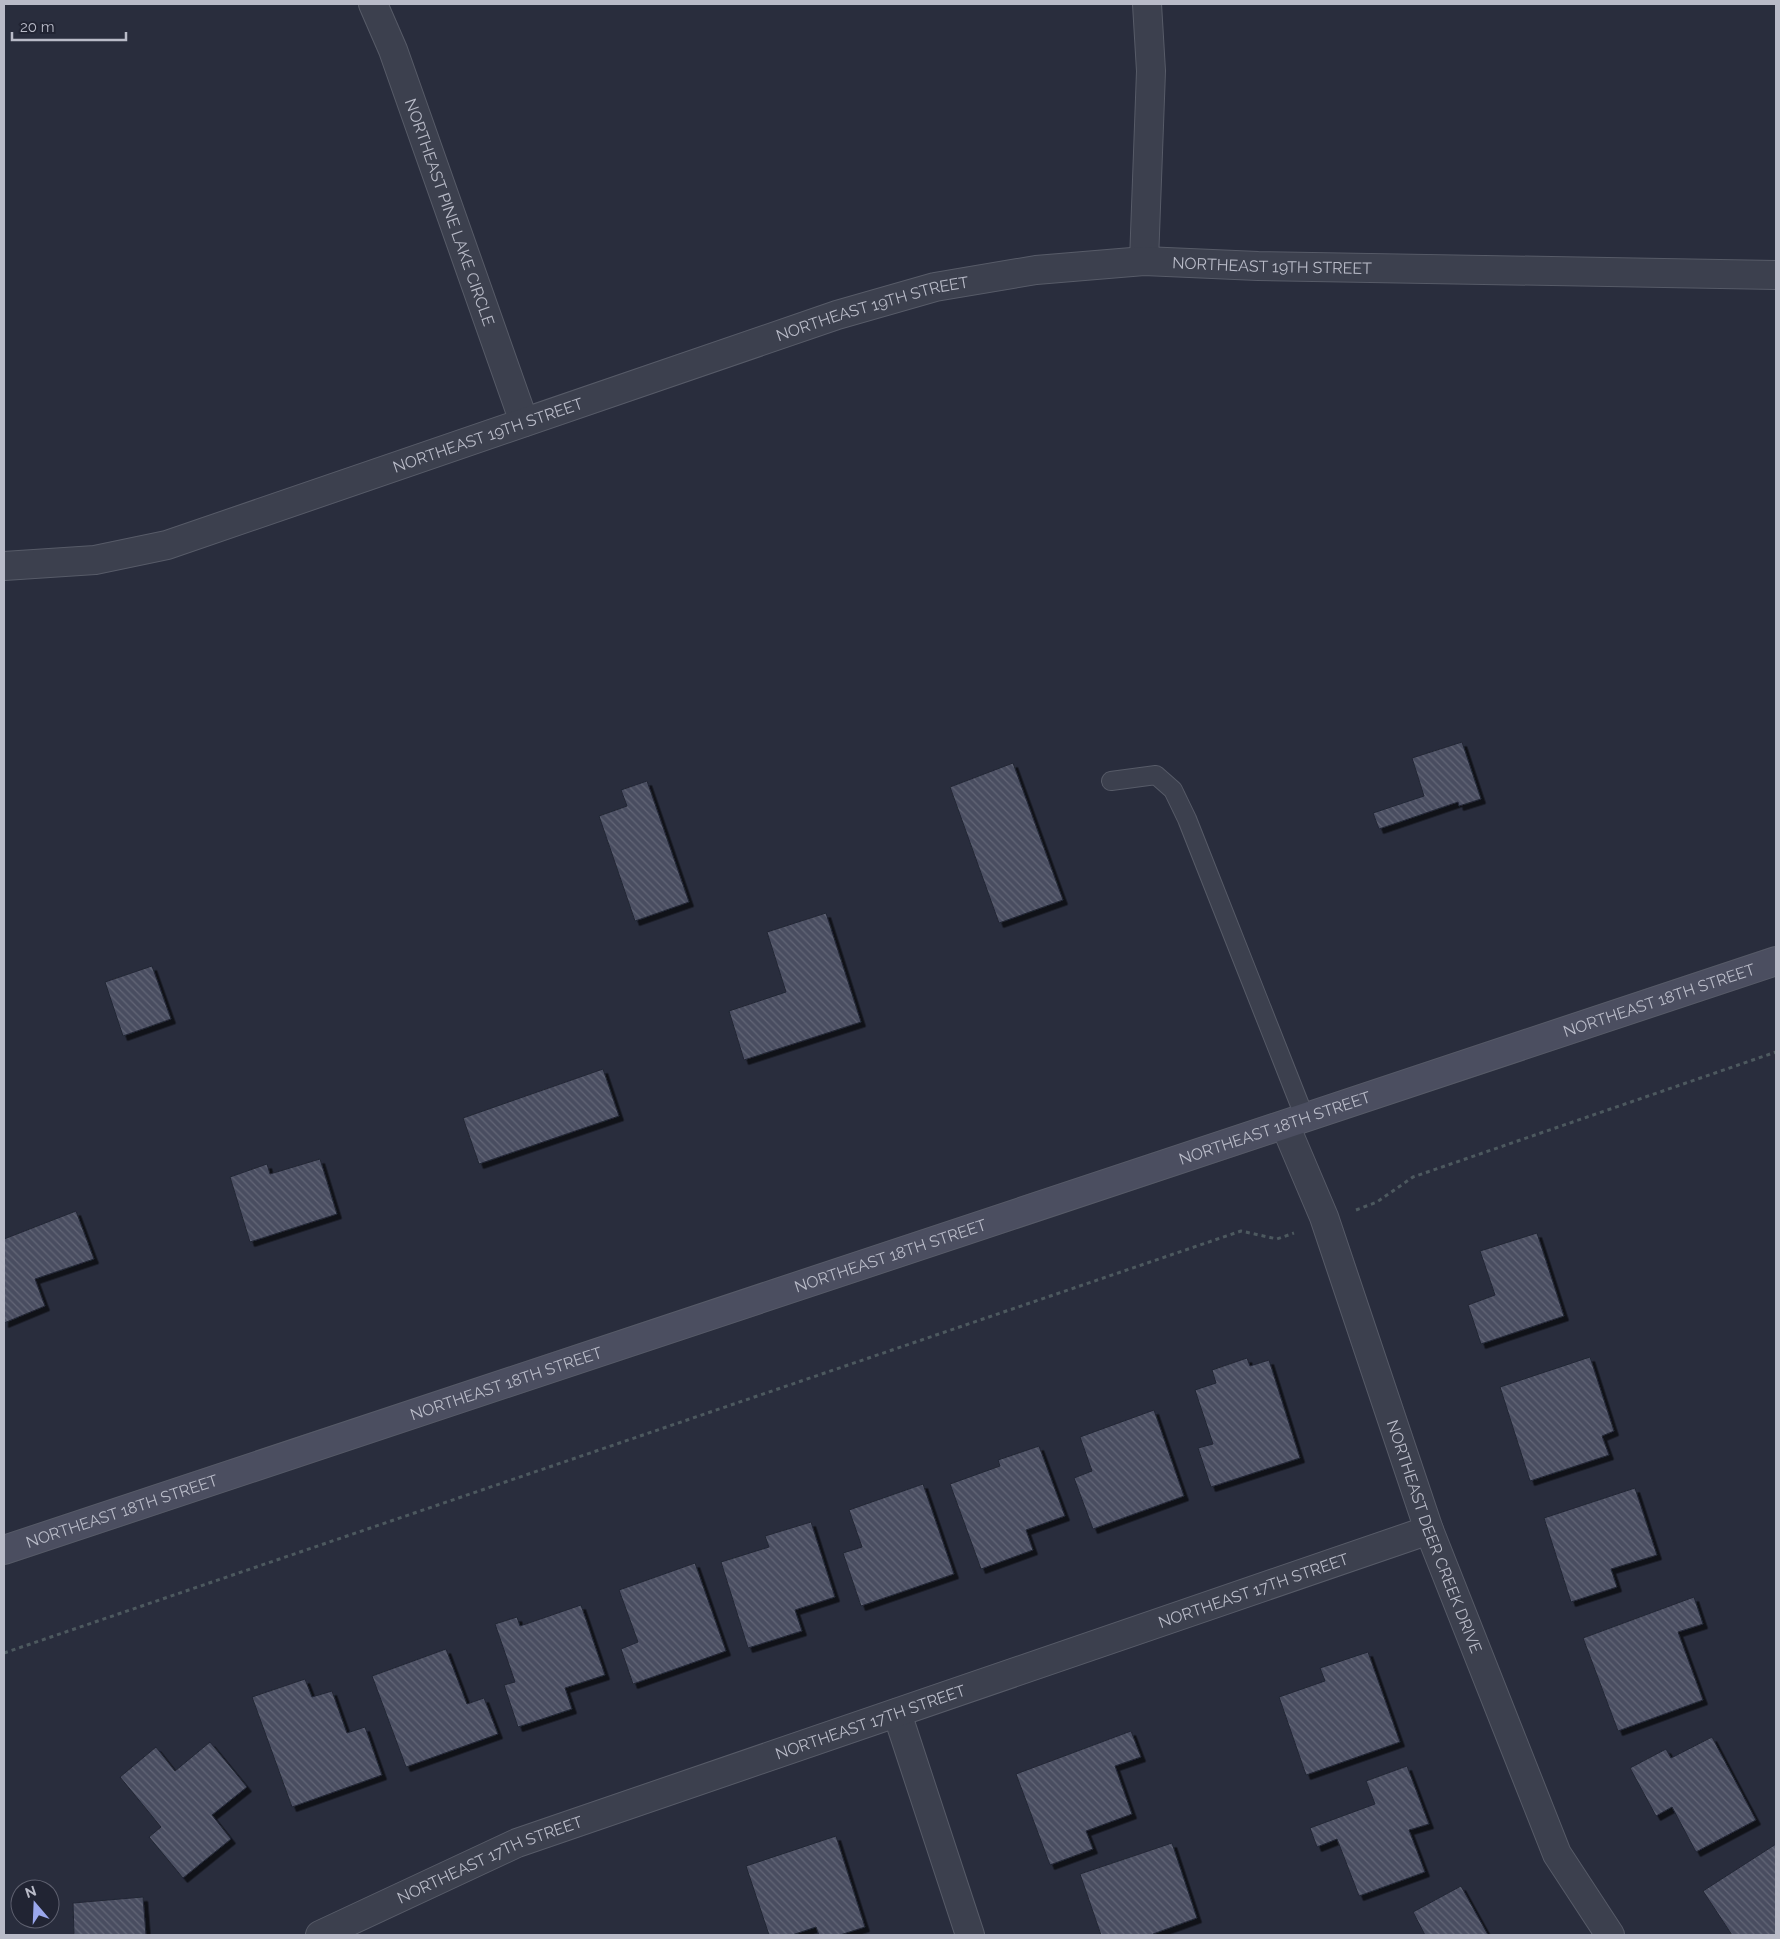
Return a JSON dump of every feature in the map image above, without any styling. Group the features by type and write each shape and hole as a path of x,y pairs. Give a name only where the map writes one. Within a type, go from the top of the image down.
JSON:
{"street":[{"name":"NORTHEAST PINE LAKE CIRCLE","path":"373,4 393,50 524,422"},
{"path":"1144,262 1151,71 1147,4"},
{"name":"NORTHEAST 19TH STREET","path":"4,566 95,560 167,545 837,315 935,287 1036,270 1144,262 1258,266 1776,275"},
{"name":"NORTHEAST 18TH STREET","path":"4,1550 1776,962"},
{"name":"NORTHEAST DEER CREEK DRIVE","path":"1295,1122 1325,1222 1430,1530 1557,1854 1610,1935"},
{"name":"NORTHEAST 17TH STREET","path":"320,1935 517,1843 1430,1530"},
{"path":"897,1713 970,1935"}],"lane":[{"path":"1111,781 1156,775 1173,790 1190,828 1295,1122"}],"path":[{"path":"4,1653 1241,1231 1277,1239 1377,1202 1413,1177 1776,1052"}],"building":[{"path":"1462,742 1481,799 1459,806 1458,802 1379,829 1373,813 1424,796 1412,758"},
{"path":"1013,763 1063,900 999,923 950,787"},
{"path":"647,781 689,902 635,921 599,816 627,806 621,790"},
{"path":"826,913 861,1022 744,1060 729,1011 786,992 767,932"},
{"path":"152,966 171,1019 123,1036 105,982"},
{"path":"603,1069 619,1116 479,1164 463,1118"},
{"path":"320,1159 337,1214 250,1242 230,1177 267,1164 270,1174"},
{"path":"76,1211 94,1259 35,1279 45,1306 4,1323 4,1239"},
{"path":"1537,1233 1564,1316 1481,1344 1468,1305 1495,1295 1480,1251"},
{"path":"1590,1357 1614,1431 1602,1436 1609,1455 1530,1481 1500,1387"},
{"path":"1247,1358 1250,1366 1269,1360 1300,1458 1211,1487 1198,1448 1213,1444 1195,1390 1216,1383 1212,1370"},
{"path":"1154,1410 1184,1496 1093,1529 1074,1478 1092,1471 1080,1437"},
{"path":"1039,1446 1065,1516 1026,1530 1033,1550 981,1569 950,1484 1000,1466 998,1460"},
{"path":"923,1484 954,1574 861,1606 843,1553 862,1547 849,1510"},
{"path":"1635,1488 1657,1555 1611,1569 1617,1587 1571,1602 1544,1518"},
{"path":"811,1522 835,1597 795,1610 802,1631 748,1648 721,1562 769,1547 765,1536"},
{"path":"695,1563 726,1651 633,1684 621,1649 638,1642 619,1590"},
{"path":"1694,1597 1703,1624 1678,1632 1703,1700 1618,1731 1583,1638"},
{"path":"581,1605 605,1675 565,1688 572,1709 518,1727 504,1685 515,1682 495,1624 517,1617 520,1626"},
{"path":"446,1649 467,1704 484,1698 498,1734 406,1767 372,1676"},
{"path":"1368,1652 1400,1742 1306,1775 1279,1697 1325,1681 1320,1668"},
{"path":"305,1679 312,1697 332,1691 347,1733 365,1727 382,1775 292,1807 252,1697"},
{"path":"1131,1731 1141,1757 1115,1766 1132,1814 1086,1831 1093,1849 1050,1865 1016,1774"},
{"path":"1712,1737 1756,1820 1696,1852 1672,1807 1656,1816 1630,1768 1666,1749 1671,1758"},
{"path":"210,1742 247,1787 212,1815 231,1839 183,1878 149,1837 161,1827 120,1777 156,1747 175,1771"},
{"path":"1407,1766 1429,1824 1409,1830 1425,1872 1359,1896 1337,1839 1317,1847 1310,1828 1375,1804 1366,1781"},
{"path":"836,1836 865,1927 840,1935 819,1935 816,1927 792,1935 769,1935 746,1866"},
{"path":"1172,1843 1197,1918 1153,1935 1101,1935 1080,1874"},
{"path":"1776,1844 1776,1935 1732,1935 1703,1891"},
{"path":"1461,1886 1488,1935 1425,1935 1413,1912"},
{"path":"143,1897 146,1935 74,1935 73,1903"}]}
